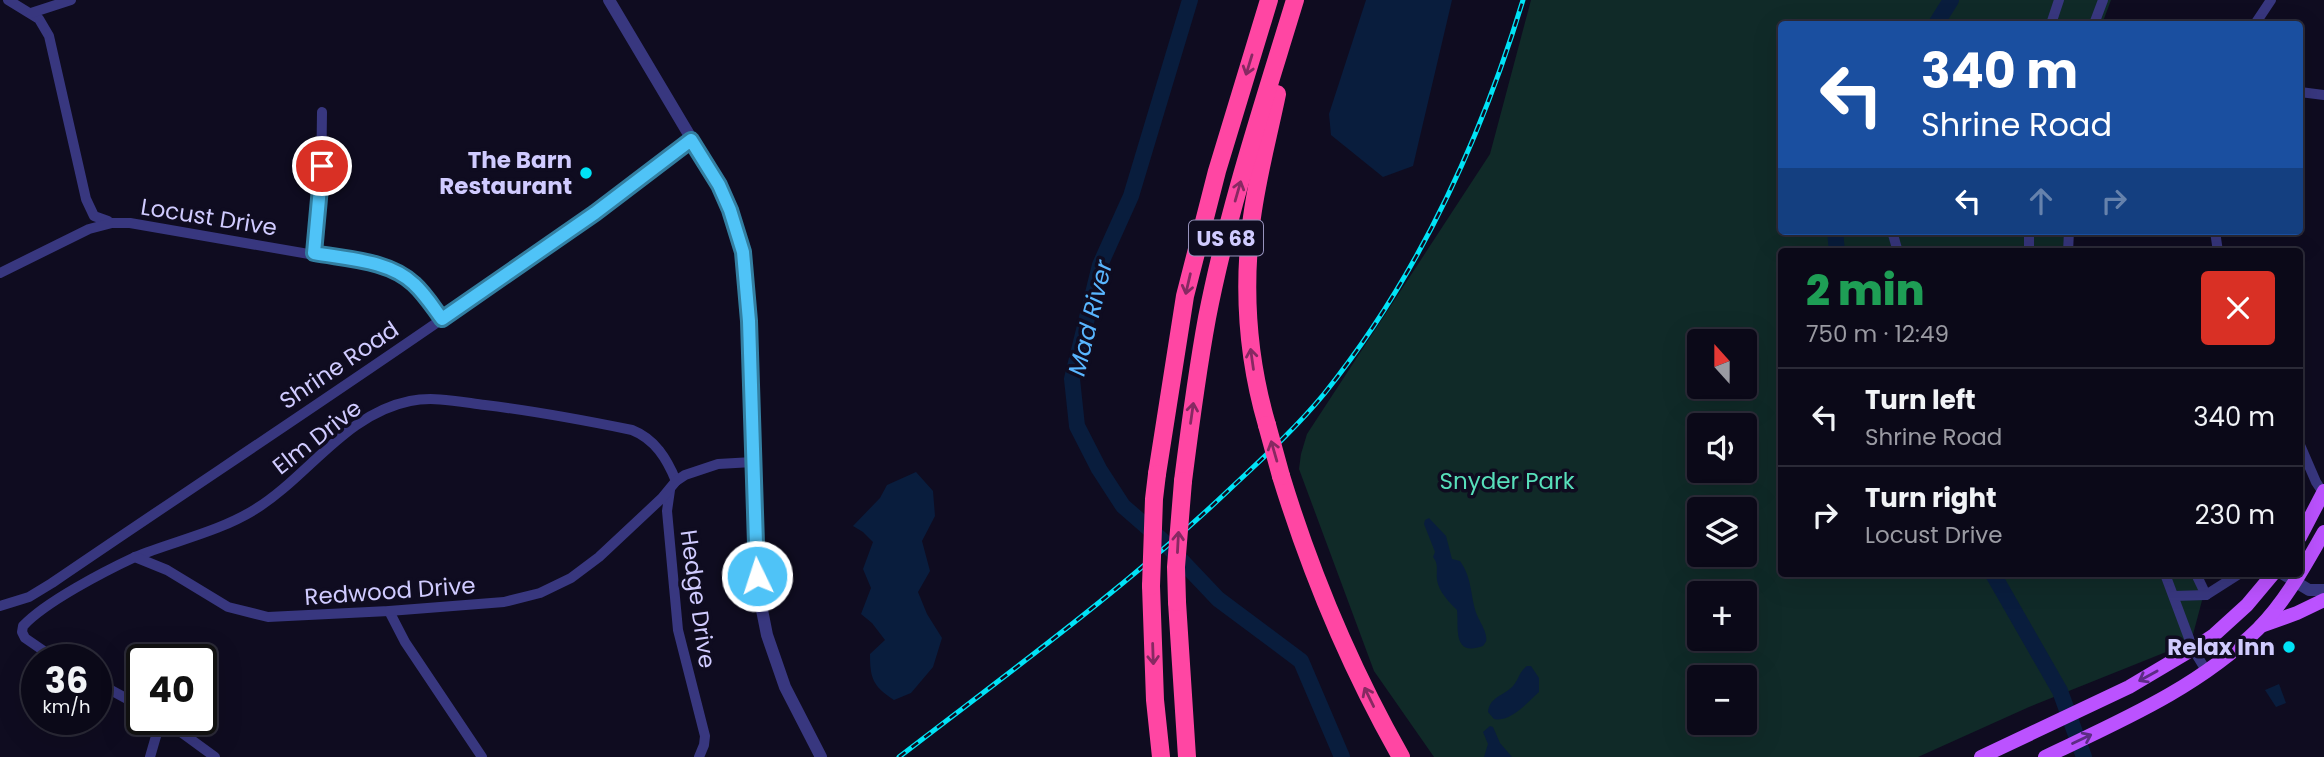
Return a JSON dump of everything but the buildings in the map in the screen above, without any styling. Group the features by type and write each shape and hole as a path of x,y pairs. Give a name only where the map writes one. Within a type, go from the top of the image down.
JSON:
{"highway":[{"name":"US 68","path":"1161,757 1155,701 1151,586 1157,474 1188,285 1217,171 1269,0"},
{"name":"US 68","path":"1187,757 1176,567 1183,481 1197,379 1221,256 1255,132 1296,0"},
{"path":"1296,0 1251,225 1248,262 1249,336 1260,401 1307,554 1351,659 1401,757"},
{"path":"1154,757 1155,701"}],"main road":[{"path":"2303,532 2324,493"},
{"path":"2303,560 2324,532"},
{"path":"1981,757 2129,687 2193,649 2214,635 2270,577"},
{"path":"2045,757 2135,715 2207,672 2260,627 2289,578"},
{"path":"2260,627 2297,614 2324,600"}],"street":[{"path":"8,0 31,13 45,27 55,53 86,199 94,216 112,223"},
{"path":"31,13 71,0"},
{"path":"609,0 719,185 743,252 749,321 757,576 767,635 785,687 821,757"},
{"path":"2052,21 2059,0"},
{"path":"2095,21 2103,0"},
{"path":"2257,21 2271,0"},
{"path":"2303,92 2324,96"},
{"path":"314,253 321,187 322,112"},
{"name":"Shrine Road","path":"0,606 23,600 52,583 595,213 691,140"},
{"name":"Locust Drive","path":"0,273 89,229 112,223 152,226 371,263 396,272 415,285 442,319"},
{"name":"Elm Drive","path":"135,557 237,520 274,496 358,425 383,410 413,400 451,401 528,411 632,430 652,442 669,463 674,484"},
{"path":"2303,451 2324,493"},
{"name":"Redwood Drive","path":"135,557 167,570 228,607 268,617 504,602 558,586 599,557 674,484 697,470 718,464 752,462"},
{"name":"Hedge Drive","path":"674,484 667,501 674,593 683,656 705,736 699,757"},
{"path":"33,644 25,638 23,626 38,613 135,557"},
{"path":"2166,577 2193,649 2207,672"},
{"path":"2198,577 2206,594"},
{"path":"2174,596 2206,594 2234,577"},
{"path":"2289,578 2309,590 2324,590"},
{"path":"389,611 405,642 482,757"},
{"path":"150,757 157,735"},
{"path":"184,735 215,757"}],"green space":[{"name":"Snyder Park","path":"1531,0 2111,0 2103,21 1778,21 1778,235 2069,235 2069,248 1778,248 1778,577 2196,577 2204,593 2191,642 2029,707 1918,757 1434,757 1374,671 1299,469 1307,434 1490,154"}],"water":[{"path":"1366,0 1452,0 1413,166 1383,177 1331,135 1329,114"},
{"path":"916,472 933,491 935,516 922,541 930,571 918,592 927,614 942,638 933,667 911,693 894,700 877,686 872,676 870,654 885,640 861,614 871,588 863,569 873,542 853,526 880,498 887,485"},
{"path":"1429,518 1446,536 1452,559 1460,561 1467,574 1477,615 1485,633 1483,646 1466,648 1459,639 1457,610 1442,593 1437,580 1437,565 1433,557 1435,552 1424,524"},
{"path":"1527,666 1531,666 1539,678 1539,692 1512,715 1494,719 1488,712 1491,703 1513,686"},
{"path":"2279,684 2286,703 2276,707 2265,690"},
{"path":"1490,726 1512,757 1484,757 1488,744 1483,732"}],"waterway":[{"name":"Mad River","path":"1190,0 1131,196 1100,265 1072,379 1077,426 1099,469 1123,506 1162,540 1218,599 1301,661 1342,757"},
{"path":"1938,21 1951,0"},
{"path":"1835,235 1837,248"},
{"path":"1995,577 2060,691 2084,757"}],"railway":[{"path":"899,757 1069,627 1152,559 1267,454 1324,394 1388,303 1442,207 1487,105 1523,0"}],"place":[{"name":"The Barn Restaurant","path":"586,173"},
{"name":"Relax Inn","path":"2289,647"}],"route":[{"path":"322,166 314,253 371,263 396,272 415,285 442,319 595,213 691,140 719,185 743,252 749,321 757,576"}]}
